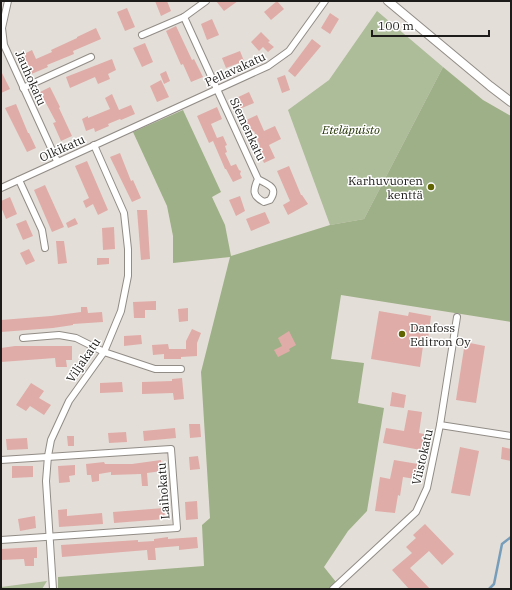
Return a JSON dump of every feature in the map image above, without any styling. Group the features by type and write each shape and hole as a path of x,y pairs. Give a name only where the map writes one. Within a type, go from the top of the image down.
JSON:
{"street":[{"name":"Jauhokatu","path":"8,1 2,28 4,45 57,161"},
{"path":"142,34 184,17 206,1"},
{"name":"Pellavakatu","path":"131,129 258,71 278,60 289,51 325,1"},
{"path":"388,1 511,102"},
{"name":"Siemenkatu","path":"184,17 258,179"},
{"path":"23,88 91,58"},
{"name":"Olkikatu","path":"1,188 57,161 131,129"},
{"name":"Viljakatu","path":"53,589 46,481 51,440 69,401 104,352 121,311 128,276 128,249 124,213 94,145"},
{"path":"19,180 42,230 45,248"},
{"name":"Viistokatu","path":"333,589 416,512 428,488 440,425 457,317"},
{"path":"23,338 59,335 76,338 104,352 155,368 181,369"},
{"path":"440,425 511,436"},
{"name":"Laihokatu","path":"48,456 171,449 177,528 50,536"},
{"path":"1,460 48,456"},
{"path":"1,540 50,536"}],"green space":[{"name":"Eteläpuisto","path":"377,11 443,67 364,219 330,225 288,110 329,80"},
{"path":"443,67 483,100 511,116 511,322 341,295 331,359 364,363 358,403 384,408 367,511 348,531 324,567 336,582 328,589 58,589 58,577 204,566 202,525 210,518 201,372 230,257 173,263 173,236 167,206 133,132 183,110 221,192 212,197 225,225 231,256 330,225 364,219"},
{"path":"47,581 42,589 1,589 1,587"}],"building":[{"path":"155,1 167,1 171,11 161,16"},
{"path":"216,1 238,1 224,11"},
{"path":"277,1 284,9 271,20 264,12"},
{"path":"127,8 135,27 125,31 117,12"},
{"path":"330,13 339,19 330,34 321,28"},
{"path":"212,19 219,35 207,40 201,24"},
{"path":"176,26 192,60 194,59 203,77 191,82 183,64 181,65 166,31"},
{"path":"96,28 101,39 73,51 74,54 47,65 48,67 29,75 20,56 32,50 36,59"},
{"path":"261,32 270,41 268,42 274,47 268,52 263,47 259,51 251,42"},
{"path":"312,39 321,46 295,77 288,71"},
{"path":"145,43 153,62 142,67 133,48"},
{"path":"240,51 244,61 226,68 222,58"},
{"path":"112,59 116,70 108,74 110,79 98,84 95,77 70,88 66,77"},
{"path":"1,71 10,89 1,93"},
{"path":"166,71 170,81 164,84 160,74"},
{"path":"285,75 290,90 282,93 277,78"},
{"path":"161,80 169,97 157,102 150,86"},
{"path":"50,87 72,136 61,141 53,123 56,122 40,92"},
{"path":"249,92 254,103 237,110 232,100"},
{"path":"112,94 119,110 131,105 135,114 108,124 109,126 95,132 94,128 86,131 82,119 110,109 105,98"},
{"path":"16,104 36,148 27,152 5,108"},
{"path":"217,107 222,119 211,124 217,138 223,136 227,145 225,146 227,152 225,153 231,166 236,164 241,171 240,174 242,178 233,182 225,169 213,141 209,143 197,116"},
{"path":"257,115 264,131 275,126 281,139 269,145 275,158 264,163 257,148 260,146 254,131 248,134 242,122"},
{"path":"120,153 131,181 133,180 141,198 132,202 110,157"},
{"path":"87,161 108,210 98,215 93,204 86,208 83,201 89,198 75,166"},
{"path":"289,166 301,195 308,204 288,215 283,205 290,201 277,171"},
{"path":"45,185 64,227 52,232 34,190"},
{"path":"240,196 245,211 236,216 229,200"},
{"path":"10,197 17,214 6,219 1,207 1,201"},
{"path":"137,210 147,210 150,259 141,260"},
{"path":"265,212 270,223 251,231 246,219"},
{"path":"75,218 78,224 68,228 66,223"},
{"path":"26,220 33,236 23,240 16,224"},
{"path":"114,227 115,249 103,250 102,228"},
{"path":"56,241 64,241 67,263 58,264"},
{"path":"29,249 35,261 26,265 20,253"},
{"path":"97,258 109,258 109,264 97,265"},
{"path":"156,301 156,310 145,310 145,318 134,318 133,302"},
{"path":"81,307 87,307 88,313 102,312 103,322 1,332 1,320 81,312"},
{"path":"188,308 188,321 179,322 178,309"},
{"name":"Danfoss Editron Oy","path":"379,311 408,316 409,312 431,316 427,347 423,346 420,367 371,359"},
{"path":"192,329 201,333 197,343 197,356 181,357 181,359 164,359 164,354 153,355 152,345 168,344 169,349 186,349 186,341"},
{"path":"289,331 296,345 289,349 290,351 278,357 274,350 282,346 278,338"},
{"path":"141,335 142,344 124,346 124,336"},
{"path":"465,342 485,346 476,403 456,400"},
{"path":"15,346 72,346 72,360 66,360 67,367 56,367 55,358 1,362 1,348"},
{"path":"182,378 184,399 174,400 173,393 142,394 142,382 172,381 172,379"},
{"path":"122,382 123,392 100,393 100,383"},
{"path":"31,383 44,391 39,398 51,405 44,415 30,406 26,411 16,405"},
{"path":"392,392 406,395 404,408 390,406"},
{"path":"408,410 422,412 419,433 429,435 426,451 383,443 386,428 404,431"},
{"path":"189,424 200,424 201,437 190,438"},
{"path":"175,428 176,438 144,441 143,431"},
{"path":"126,432 127,442 109,443 108,433"},
{"path":"67,436 74,436 74,446 68,446"},
{"path":"27,438 28,449 7,450 6,439"},
{"path":"460,447 479,451 470,496 451,493"},
{"path":"502,447 511,449 511,461 501,459"},
{"path":"198,456 200,469 190,470 189,457"},
{"path":"161,460 162,471 147,473 148,486 142,486 141,474 111,475 111,472 99,474 99,481 92,482 91,475 87,475 86,464 104,462 105,464 132,464"},
{"path":"394,460 418,464 415,479 403,477 395,513 375,511 380,477 390,479"},
{"path":"75,465 75,475 69,476 70,482 59,483 58,466"},
{"path":"12,466 33,466 33,477 12,478"},
{"path":"197,501 198,519 186,520 185,502"},
{"path":"164,508 165,519 114,523 113,512"},
{"path":"67,509 67,516 102,513 103,524 59,527 58,510"},
{"path":"35,516 36,528 20,531 18,519"},
{"path":"425,524 454,554 442,565 429,551 410,568 430,589 409,589 392,570 412,553 406,547 416,538 413,535"},
{"path":"168,537 168,539 197,537 198,548 179,550 179,546 155,548 156,560 148,560 147,550 62,557 61,545 138,540 138,542 154,541 154,539"},
{"path":"37,547 37,558 34,558 34,566 25,566 24,559 1,560 1,549"}],"waterway":[{"path":"489,589 494,584 502,544 511,537"}],"place":[{"name":"Karhuvuoren kenttä","path":"431,187"},
{"name":"Danfoss Editron Oy","path":"402,334"}]}
